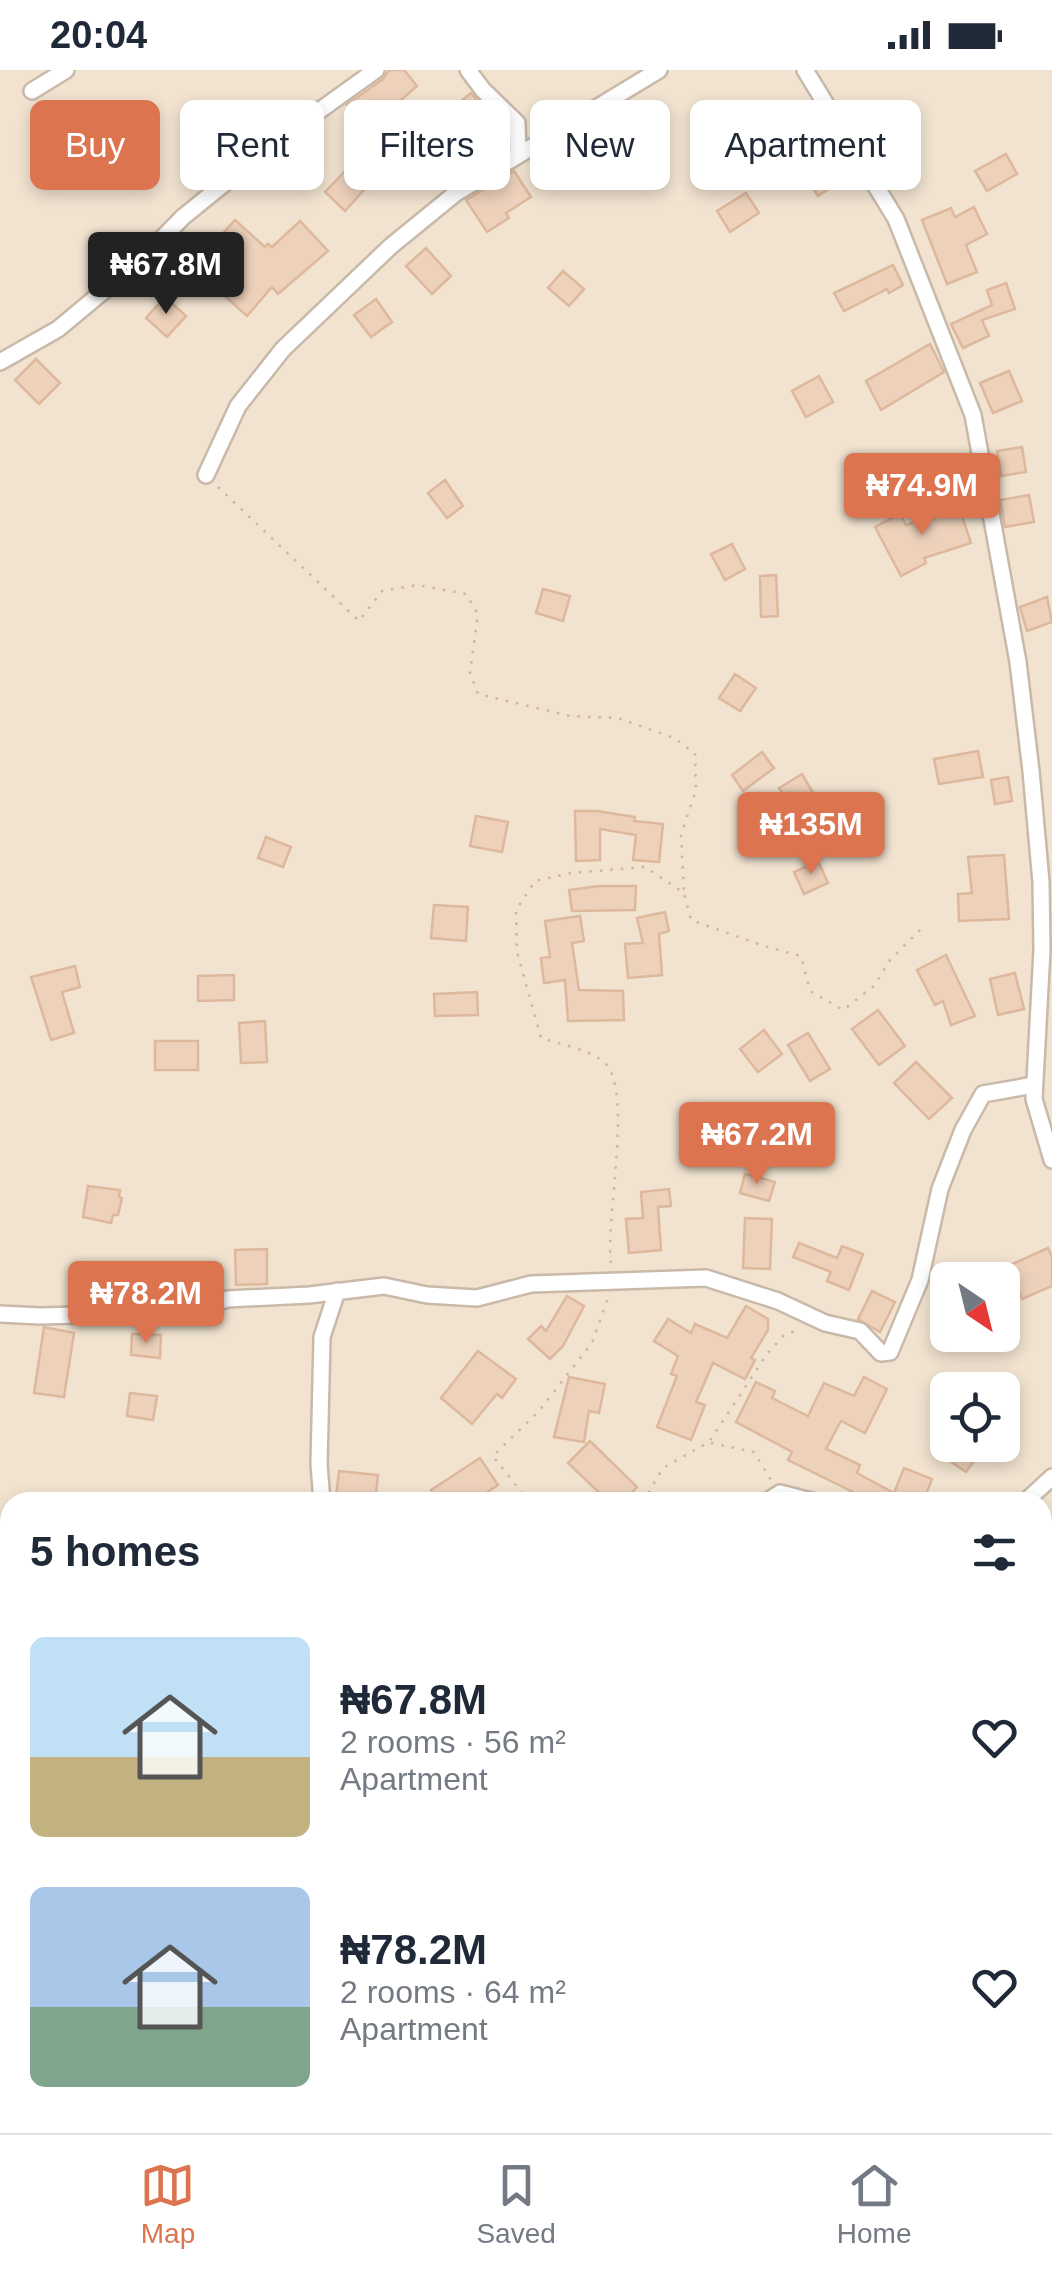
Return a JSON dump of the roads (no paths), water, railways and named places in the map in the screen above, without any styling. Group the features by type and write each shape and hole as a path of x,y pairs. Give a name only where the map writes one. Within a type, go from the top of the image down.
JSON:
{"street":[{"path":"32,91 66,70"},
{"path":"0,362 58,329 142,259 183,217 273,144 376,70"},
{"path":"468,70 517,123 518,153"},
{"path":"206,475 238,406 283,349 390,246 456,193 657,70"},
{"path":"804,70 896,219 973,415 1018,662 1031,771 1041,882 1042,950 1034,1099 1052,1160"},
{"path":"0,1314 191,1312 227,1299 384,1286 477,1298 531,1284 706,1278 778,1301 825,1324 860,1330 880,1353 890,1352 920,1280 940,1189 963,1130 983,1094 1034,1085"},
{"path":"321,1492 322,1338 338,1291"}]}
